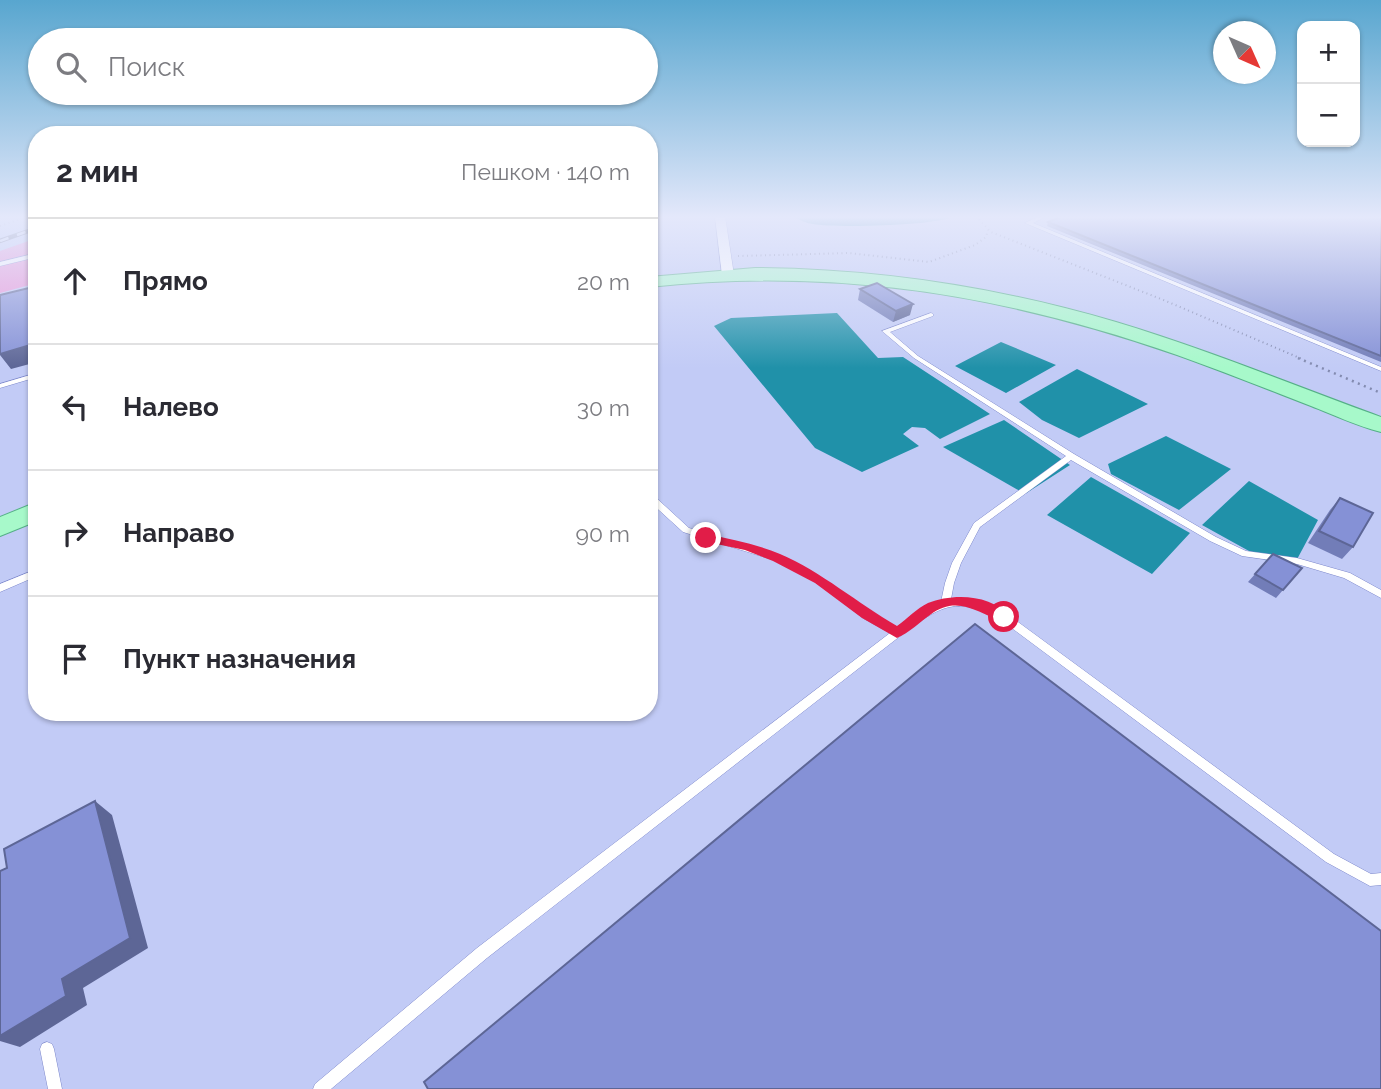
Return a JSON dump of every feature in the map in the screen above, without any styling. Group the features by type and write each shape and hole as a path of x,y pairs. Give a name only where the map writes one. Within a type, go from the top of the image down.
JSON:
{"main road":[{"path":"658,280 723,267"},
{"path":"735,267 952,288 1027,304 1129,333 1381,425"},
{"path":"0,527 28,515"}],"lane":[{"path":"1134,267 1381,369"},
{"path":"931,314 885,331 916,356 1071,456 1213,539 1245,554 1297,561 1347,575 1381,594"},
{"path":"0,386 28,378"},
{"path":"945,604 947,588 967,540 977,525 1071,456"},
{"path":"658,504 686,530 777,558 819,580 866,615 897,632"},
{"path":"0,588 28,576"},
{"path":"320,1089 482,953 897,632 931,607 958,600 981,605 1004,617 1330,858 1370,880 1381,879"},
{"path":"47,1049 55,1089"}],"path":[{"path":"1081,267 1381,393"}],"shaded area":[{"path":"0,267 28,267 28,285 0,293"},
{"path":"837,313 878,358 903,357 990,414 940,439 925,428 912,427 903,434 919,446 862,472 815,448 714,326 731,318"},
{"path":"1001,342 1056,365 1006,393 955,366"},
{"path":"1077,369 1148,404 1079,438 1042,420 1019,402"},
{"path":"1004,420 1070,465 1025,494 943,447"},
{"path":"1166,436 1231,469 1179,510 1111,474 1108,464"},
{"path":"1091,477 1190,533 1152,574 1047,515"},
{"path":"1249,481 1318,520 1294,565 1267,561 1202,525"}],"building":[{"path":"1159,267 1381,267 1381,356"},
{"path":"877,283 913,304 896,311 860,289"},
{"path":"28,288 28,346 0,354 0,295"},
{"path":"1340,498 1373,513 1353,547 1319,531"},
{"path":"1273,554 1302,568 1283,590 1255,574"},
{"path":"975,624 1381,931 1381,1089 428,1089 424,1082"},
{"path":"95,801 130,938 62,979 66,996 0,1036 0,871 7,868 4,849"}],"route":[{"path":"706,538 747,547 777,558 819,580 866,615 897,632 931,607 958,600 981,605 1004,617"}]}
